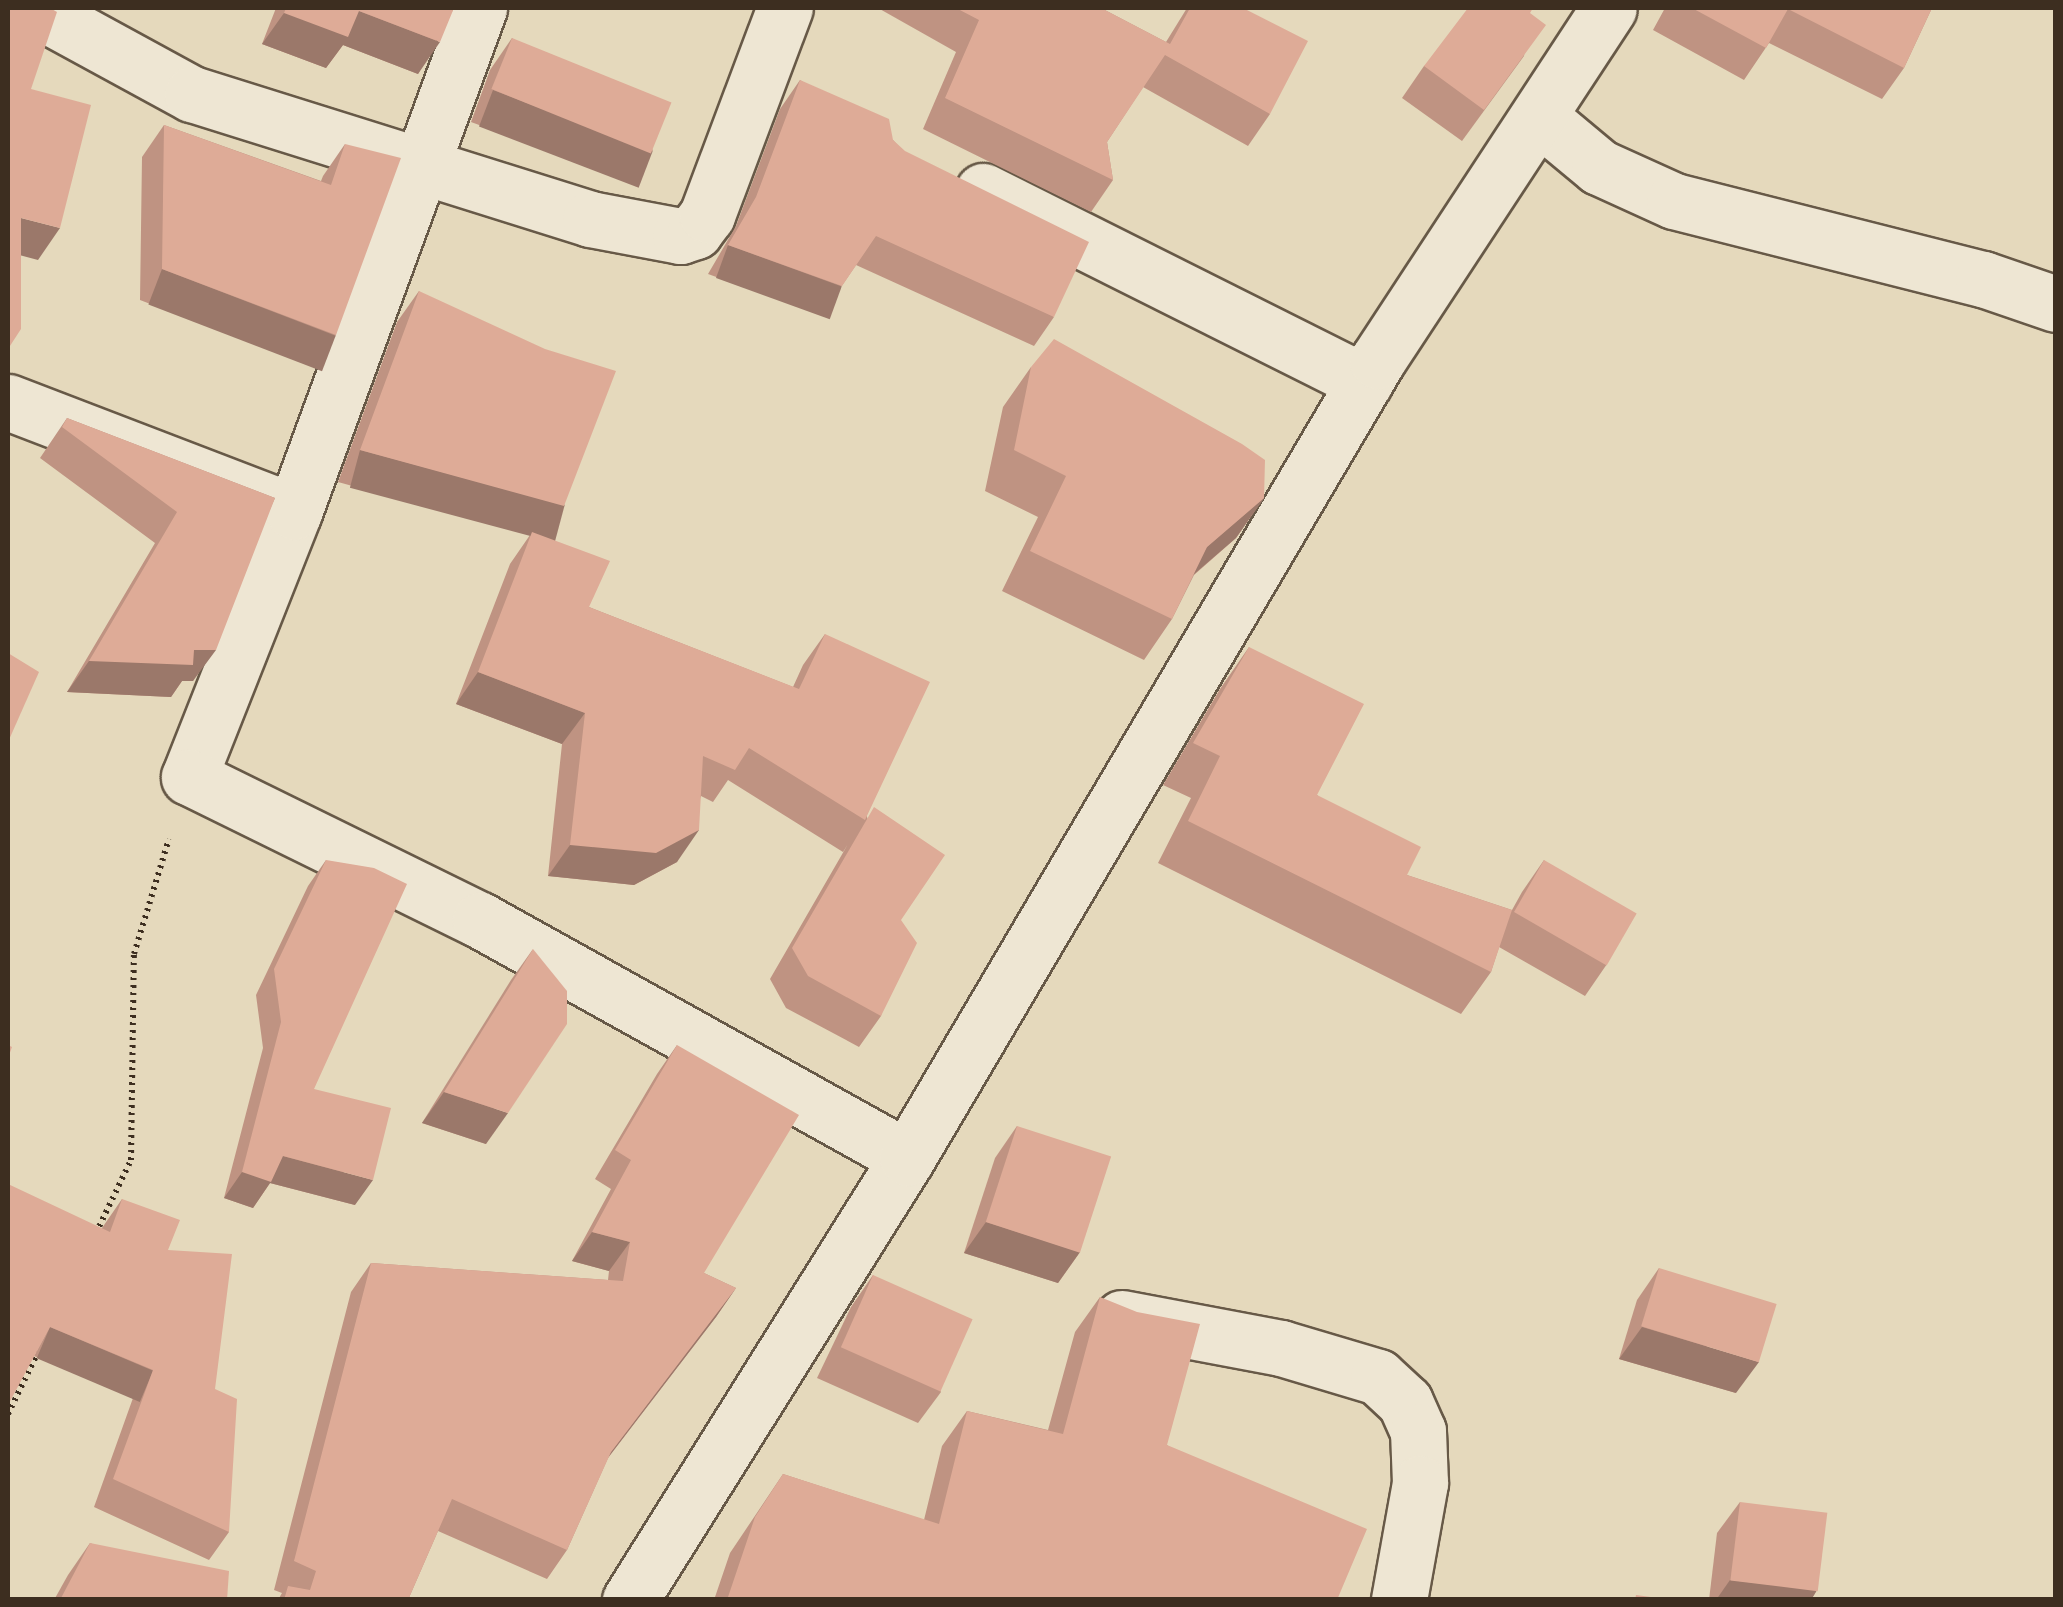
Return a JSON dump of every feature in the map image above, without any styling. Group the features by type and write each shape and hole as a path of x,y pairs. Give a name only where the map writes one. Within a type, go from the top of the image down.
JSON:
{"street":[{"path":"34,8 192,94 590,219 651,233 695,231 720,186 785,8"},
{"path":"480,8 294,512 189,777 480,920 906,1158"},
{"path":"630,1600 906,1158 1365,382 1608,8"},
{"path":"1540,117 1599,168 1674,201 1982,279 2056,304"},
{"path":"932,167 1365,382"},
{"path":"8,402 294,512"},
{"path":"1118,1317 1346,1367 1378,1377 1404,1402 1418,1430 1420,1483 1399,1600"}],"path":[{"path":"90,1244 132,1160 134,954 189,777"},
{"path":"8,1414 40,1346"}],"building":[{"path":"8,8 50,8 57,12 31,89 91,105 60,228 21,218 21,329 8,349"},
{"path":"286,8 454,8 440,42 359,11 348,37 284,13"},
{"path":"956,8 1101,8 1170,44 1190,8 1243,8 1308,41 1270,114 1165,55 1107,142 1113,180 945,98 979,20"},
{"path":"1468,8 1533,8 1530,13 1546,25 1484,110 1424,66"},
{"path":"1692,8 1932,8 1904,68 1788,9 1766,48"},
{"path":"512,38 671,102 651,153 491,89"},
{"path":"800,80 889,119 893,140 905,151 1089,242 1054,317 876,236 842,286 728,245 756,197"},
{"path":"164,125 331,185 345,144 401,158 336,335 162,269"},
{"path":"419,291 545,349 616,371 564,506 360,450"},
{"path":"1054,339 1265,460 1264,498 1207,547 1172,619 1030,551 1066,476 1014,450 1031,367"},
{"path":"67,418 275,498 216,650 194,650 193,665 89,661 177,512 62,427"},
{"path":"532,532 610,561 589,607 799,689 825,634 930,682 865,820 749,748 735,770 703,756 699,830 656,853 570,845 585,713 478,672"},
{"path":"1249,647 1364,704 1317,795 1421,847 1407,875 1512,910 1491,972 1188,821 1220,756 1193,743"},
{"path":"8,653 39,672 8,742"},
{"path":"874,807 945,855 901,920 917,943 881,1016 808,976 792,948"},
{"path":"326,860 374,868 407,884 314,1089 391,1108 373,1180 283,1156 271,1182 242,1172 281,1022 274,969"},
{"path":"1544,860 1637,914 1607,965 1514,912"},
{"path":"533,949 567,991 567,1024 508,1113 444,1092"},
{"path":"677,1045 799,1115 704,1273 736,1288 611,1452 567,1550 452,1499 408,1600 284,1600 288,1586 310,1590 316,1571 294,1561 371,1263 623,1281 630,1242 592,1232 631,1160 615,1150"},
{"path":"1017,1126 1111,1157 1080,1253 986,1222"},
{"path":"8,1184 110,1232 122,1199 180,1220 168,1250 232,1254 215,1389 237,1399 229,1532 113,1479 153,1370 50,1327 8,1405"},
{"path":"1659,1268 1777,1304 1759,1362 1641,1326"},
{"path":"873,1275 973,1319 940,1392 841,1347"},
{"path":"1100,1297 1137,1312 1200,1324 1167,1445 1367,1529 1337,1600 727,1600 755,1517 783,1474 939,1524 967,1411 1063,1434"},
{"path":"1740,1502 1827,1513 1818,1591 1730,1580"},
{"path":"90,1543 229,1571 227,1600 60,1600"},
{"path":"1636,1595 1673,1600 1635,1600"}]}
